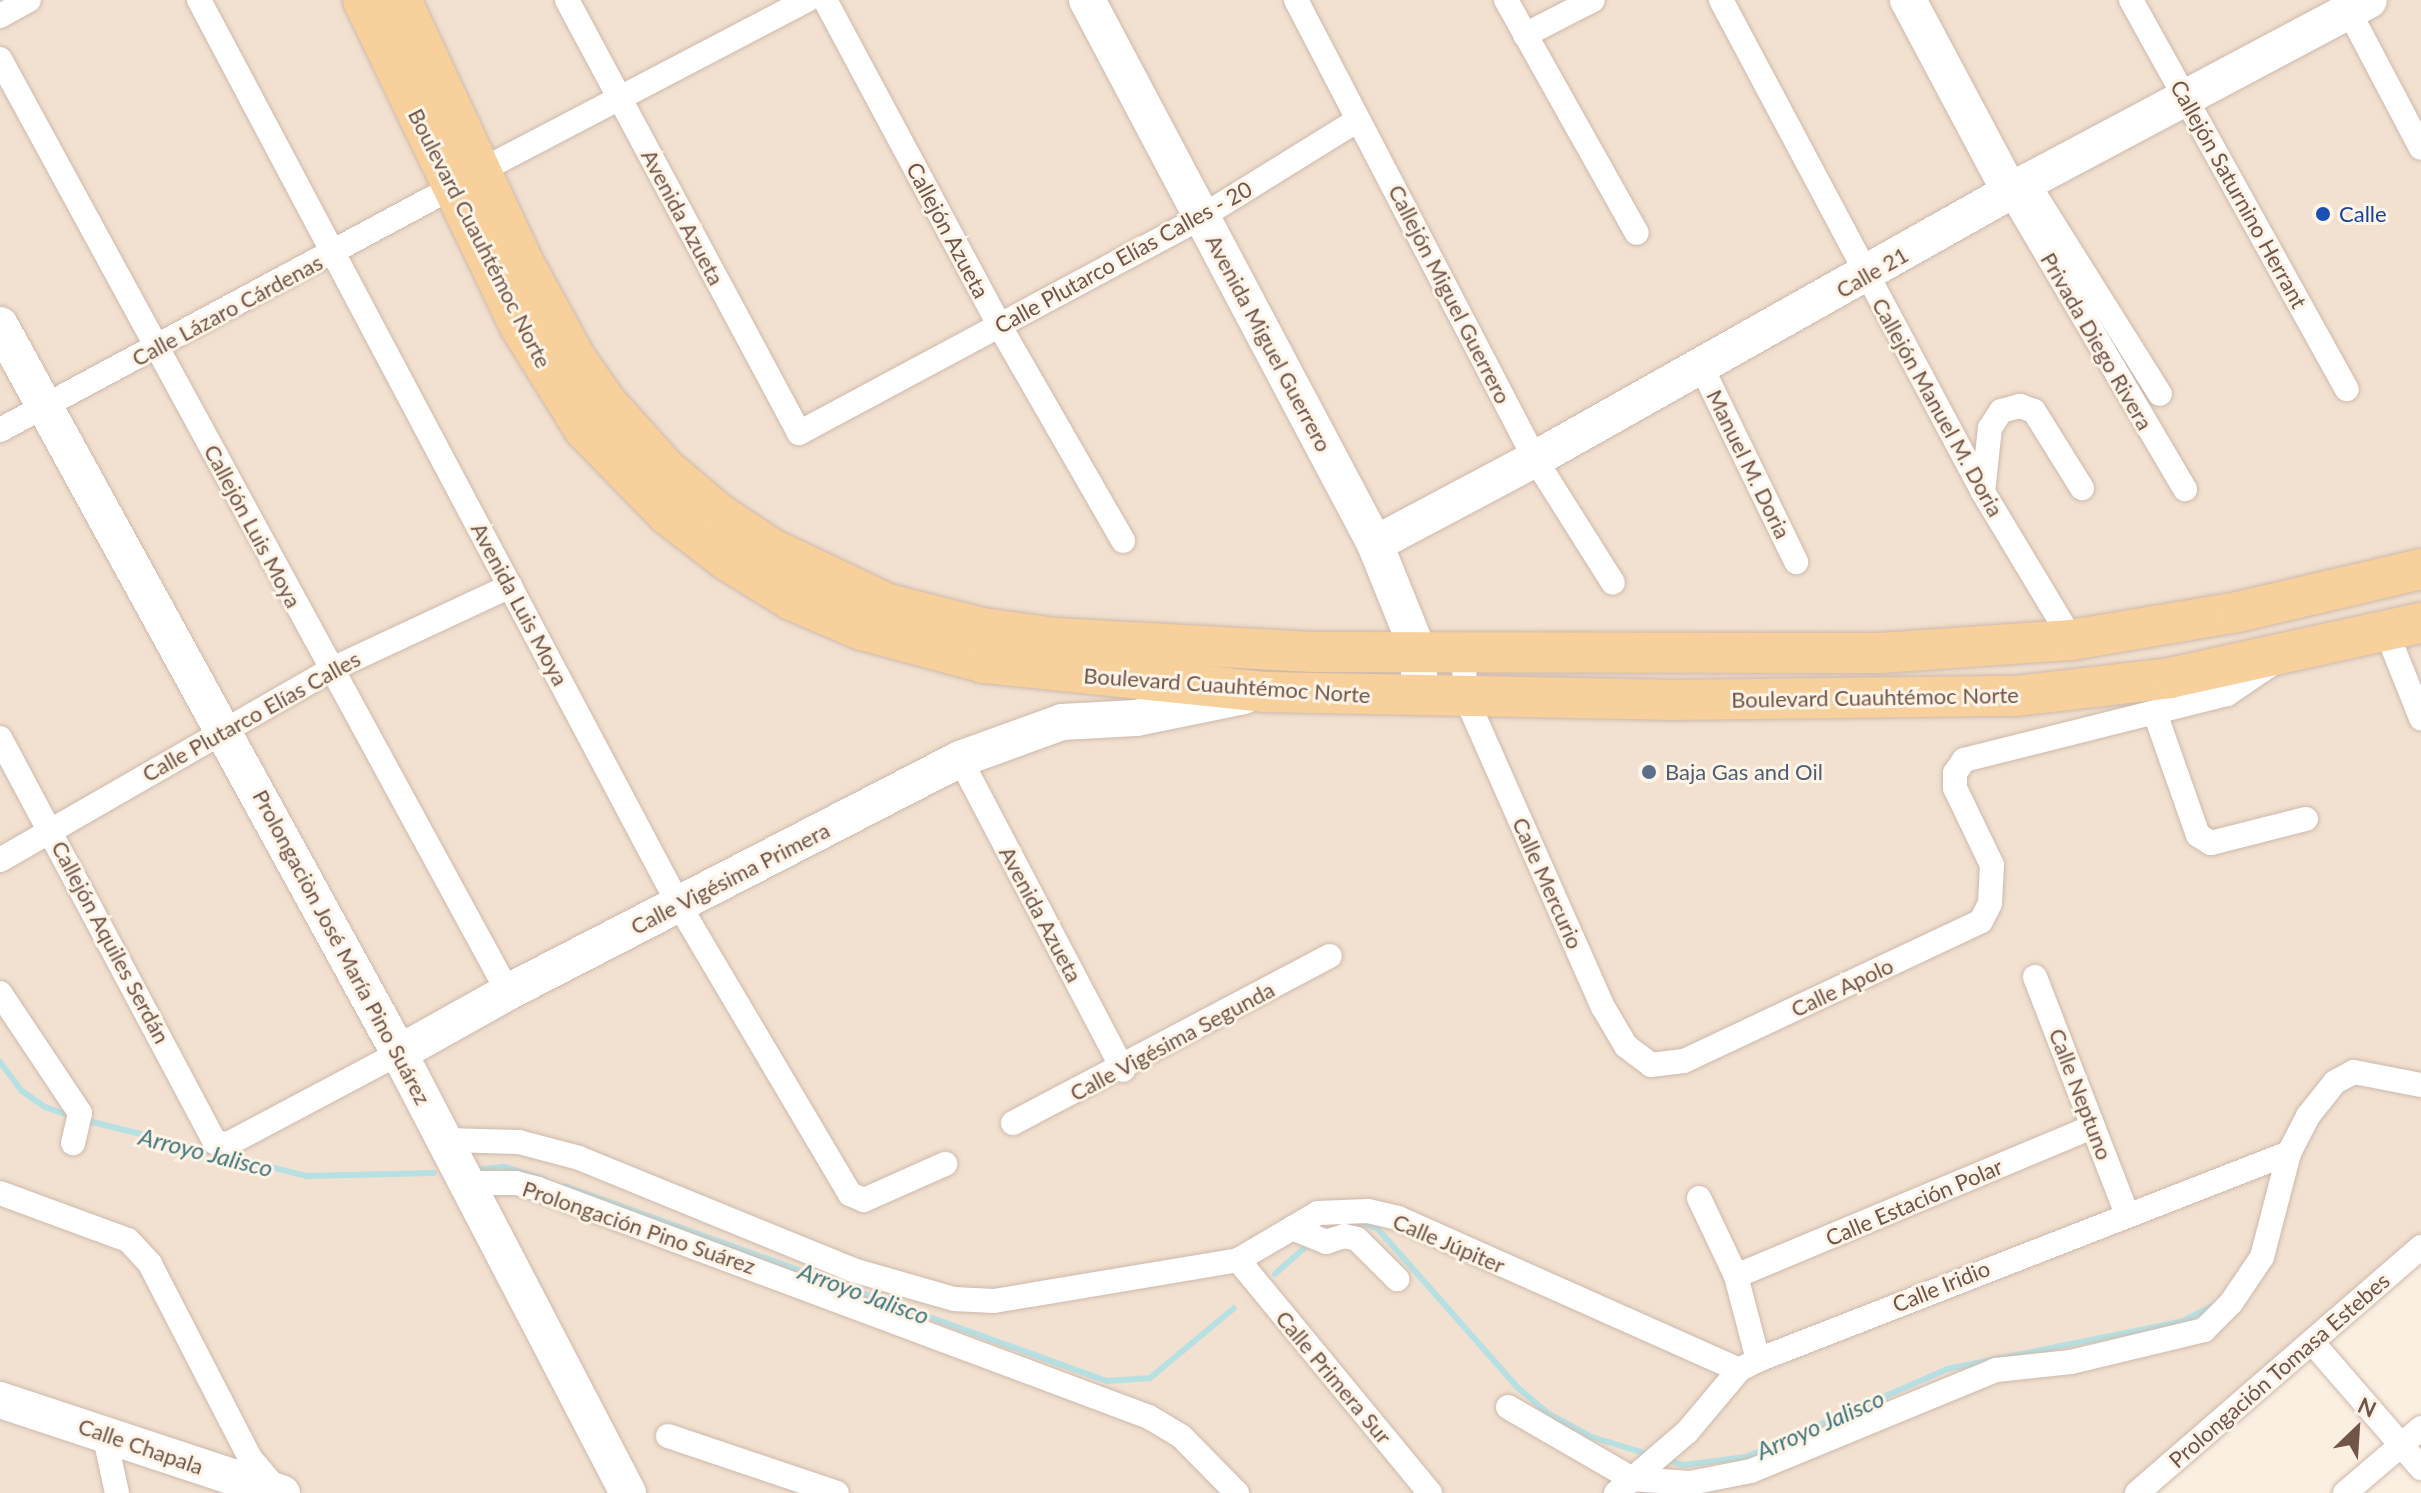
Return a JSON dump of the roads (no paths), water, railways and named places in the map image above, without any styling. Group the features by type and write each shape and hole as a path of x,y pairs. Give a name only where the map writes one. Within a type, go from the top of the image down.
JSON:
{"main road":[{"name":"Boulevard Cuauhtémoc Norte","path":"363,0 551,316 606,402 666,469 719,514 772,549 888,604 982,628 1121,643 1463,654 1880,653 2072,640 2238,612 2421,569"},
{"name":"Boulevard Cuauhtémoc Norte","path":"401,0 521,328 584,429 668,515 778,592 862,630 984,663 1266,692 1466,698 2015,696 2170,678 2404,628"}],"street":[{"path":"0,16 29,0"},
{"name":"Avenida Luis Moya","path":"199,0 331,254 679,905 857,1198 945,1164"},
{"name":"Avenida Azueta","path":"567,0 799,433"},
{"name":"Calle Lázaro Cárdenas","path":"0,430 807,0"},
{"name":"Callejón Azueta","path":"825,0 999,325 1123,541"},
{"name":"Avenida Miguel Guerrero","path":"1087,0 1375,544 1419,653 1419,697"},
{"name":"Callejón Miguel Guerrero","path":"1296,0 1535,459 1613,583"},
{"path":"1506,0 1637,233"},
{"path":"1525,35 1593,0"},
{"name":"Callejón Manuel M. Doria","path":"1721,0 1983,492 2072,640"},
{"path":"1908,0 2019,187"},
{"path":"1934,0 2019,187"},
{"name":"Callejón Saturnino Herrant","path":"2131,0 2347,389"},
{"path":"2353,4 2421,148"},
{"name":"Calle 21","path":"1375,544 1535,459 1866,276 2019,187 2187,98 2353,4"},
{"name":"Callejón Luis Moya","path":"0,59 508,992"},
{"name":"Calle Plutarco Elías Calles - 20","path":"799,433 1203,216 1358,120"},
{"name":"Privada Diego Rivera","path":"2019,187 2160,394"},
{"name":"Privada Diego Rivera","path":"2019,187 2185,489"},
{"name":"Prolongaciòn José María Pino Suárez","path":"0,325 446,1140 628,1493"},
{"name":"Manuel M. Doria","path":"1701,366 1796,562"},
{"path":"1983,492 1990,428 2001,411 2020,406 2034,411 2082,488"},
{"name":"Calle Plutarco Elías Calles","path":"0,860 330,670 510,586"},
{"path":"2404,628 2421,718"},
{"name":"Calle Mercurio","path":"1463,654 1466,698 1617,1034 1651,1065 1684,1061"},
{"path":"2284,654 2227,694 2155,713 2198,835 2211,843 2306,819"},
{"name":"Calle Vigésima Primera","path":"221,1145 399,1053 508,992 960,759 1062,722 1136,718 1266,692"},
{"name":"Calle Apolo","path":"1684,1061 1981,921 1990,903 1992,865 1955,788 1955,773 1978,753 2155,713"},
{"name":"Callejón Aquiles Serdán","path":"0,738 52,828 221,1145"},
{"name":"Avenida Azueta","path":"960,759 1123,1070"},
{"name":"Calle Vigésima Segunda","path":"1013,1123 1123,1070 1330,956"},
{"name":"Calle Neptuno","path":"2035,977 2126,1212"},
{"path":"0,993 77,1128"},
{"path":"1508,1407 1629,1482 1690,1483 1751,1471 1996,1370 2071,1362 2204,1330 2231,1303 2262,1257 2289,1153 2308,1116 2335,1082 2354,1072 2421,1085"},
{"name":"Calle Estación Polar","path":"1736,1276 2093,1127"},
{"name":"Calle Júpiter","path":"446,1140 519,1142 579,1158 853,1270 917,1291 994,1301 1238,1260 1307,1234 1334,1209 1398,1218 1749,1365"},
{"name":"Calle Iridio","path":"1629,1482 1669,1447 1749,1365 2126,1212 2289,1153"},
{"name":"Prolongación Pino Suárez","path":"466,1183 516,1183 538,1189 1149,1417 1181,1436 1237,1493"},
{"path":"0,1193 128,1240 150,1264 250,1458 280,1492"},
{"path":"1699,1198 1736,1276 1749,1365"},
{"path":"1307,1234 1357,1239 1397,1279"},
{"name":"Prolongación Tomasa Estebes","path":"2137,1493 2421,1247"},
{"name":"Calle Primera Sur","path":"1238,1260 1430,1493"},
{"path":"2312,1342 2421,1468"},
{"name":"Calle Chapala","path":"0,1400 280,1492"},
{"path":"2345,1493 2421,1428"},
{"path":"104,1433 117,1493"},
{"path":"668,1436 837,1493"}],"waterway":[{"name":"Arroyo Jalisco","path":"0,1062 22,1091 45,1107 74,1117"},
{"name":"Arroyo Jalisco","path":"85,1120 306,1176 434,1173"},
{"name":"Arroyo Jalisco","path":"474,1170 505,1167 544,1179"},
{"name":"Arroyo Jalisco","path":"565,1186 1107,1381 1150,1378 1234,1308"},
{"name":"Arroyo Jalisco","path":"1358,1222 1377,1228 1517,1387 1549,1414 1592,1437 1651,1455"},
{"name":"Arroyo Jalisco","path":"1275,1274 1310,1243"},
{"name":"Arroyo Jalisco","path":"1666,1460 1683,1465 1746,1457 1947,1369 2181,1322 2214,1305"}],"place":[{"name":"Calle","path":"2323,214"},
{"name":"Baja Gas and Oil","path":"1649,772"}]}
